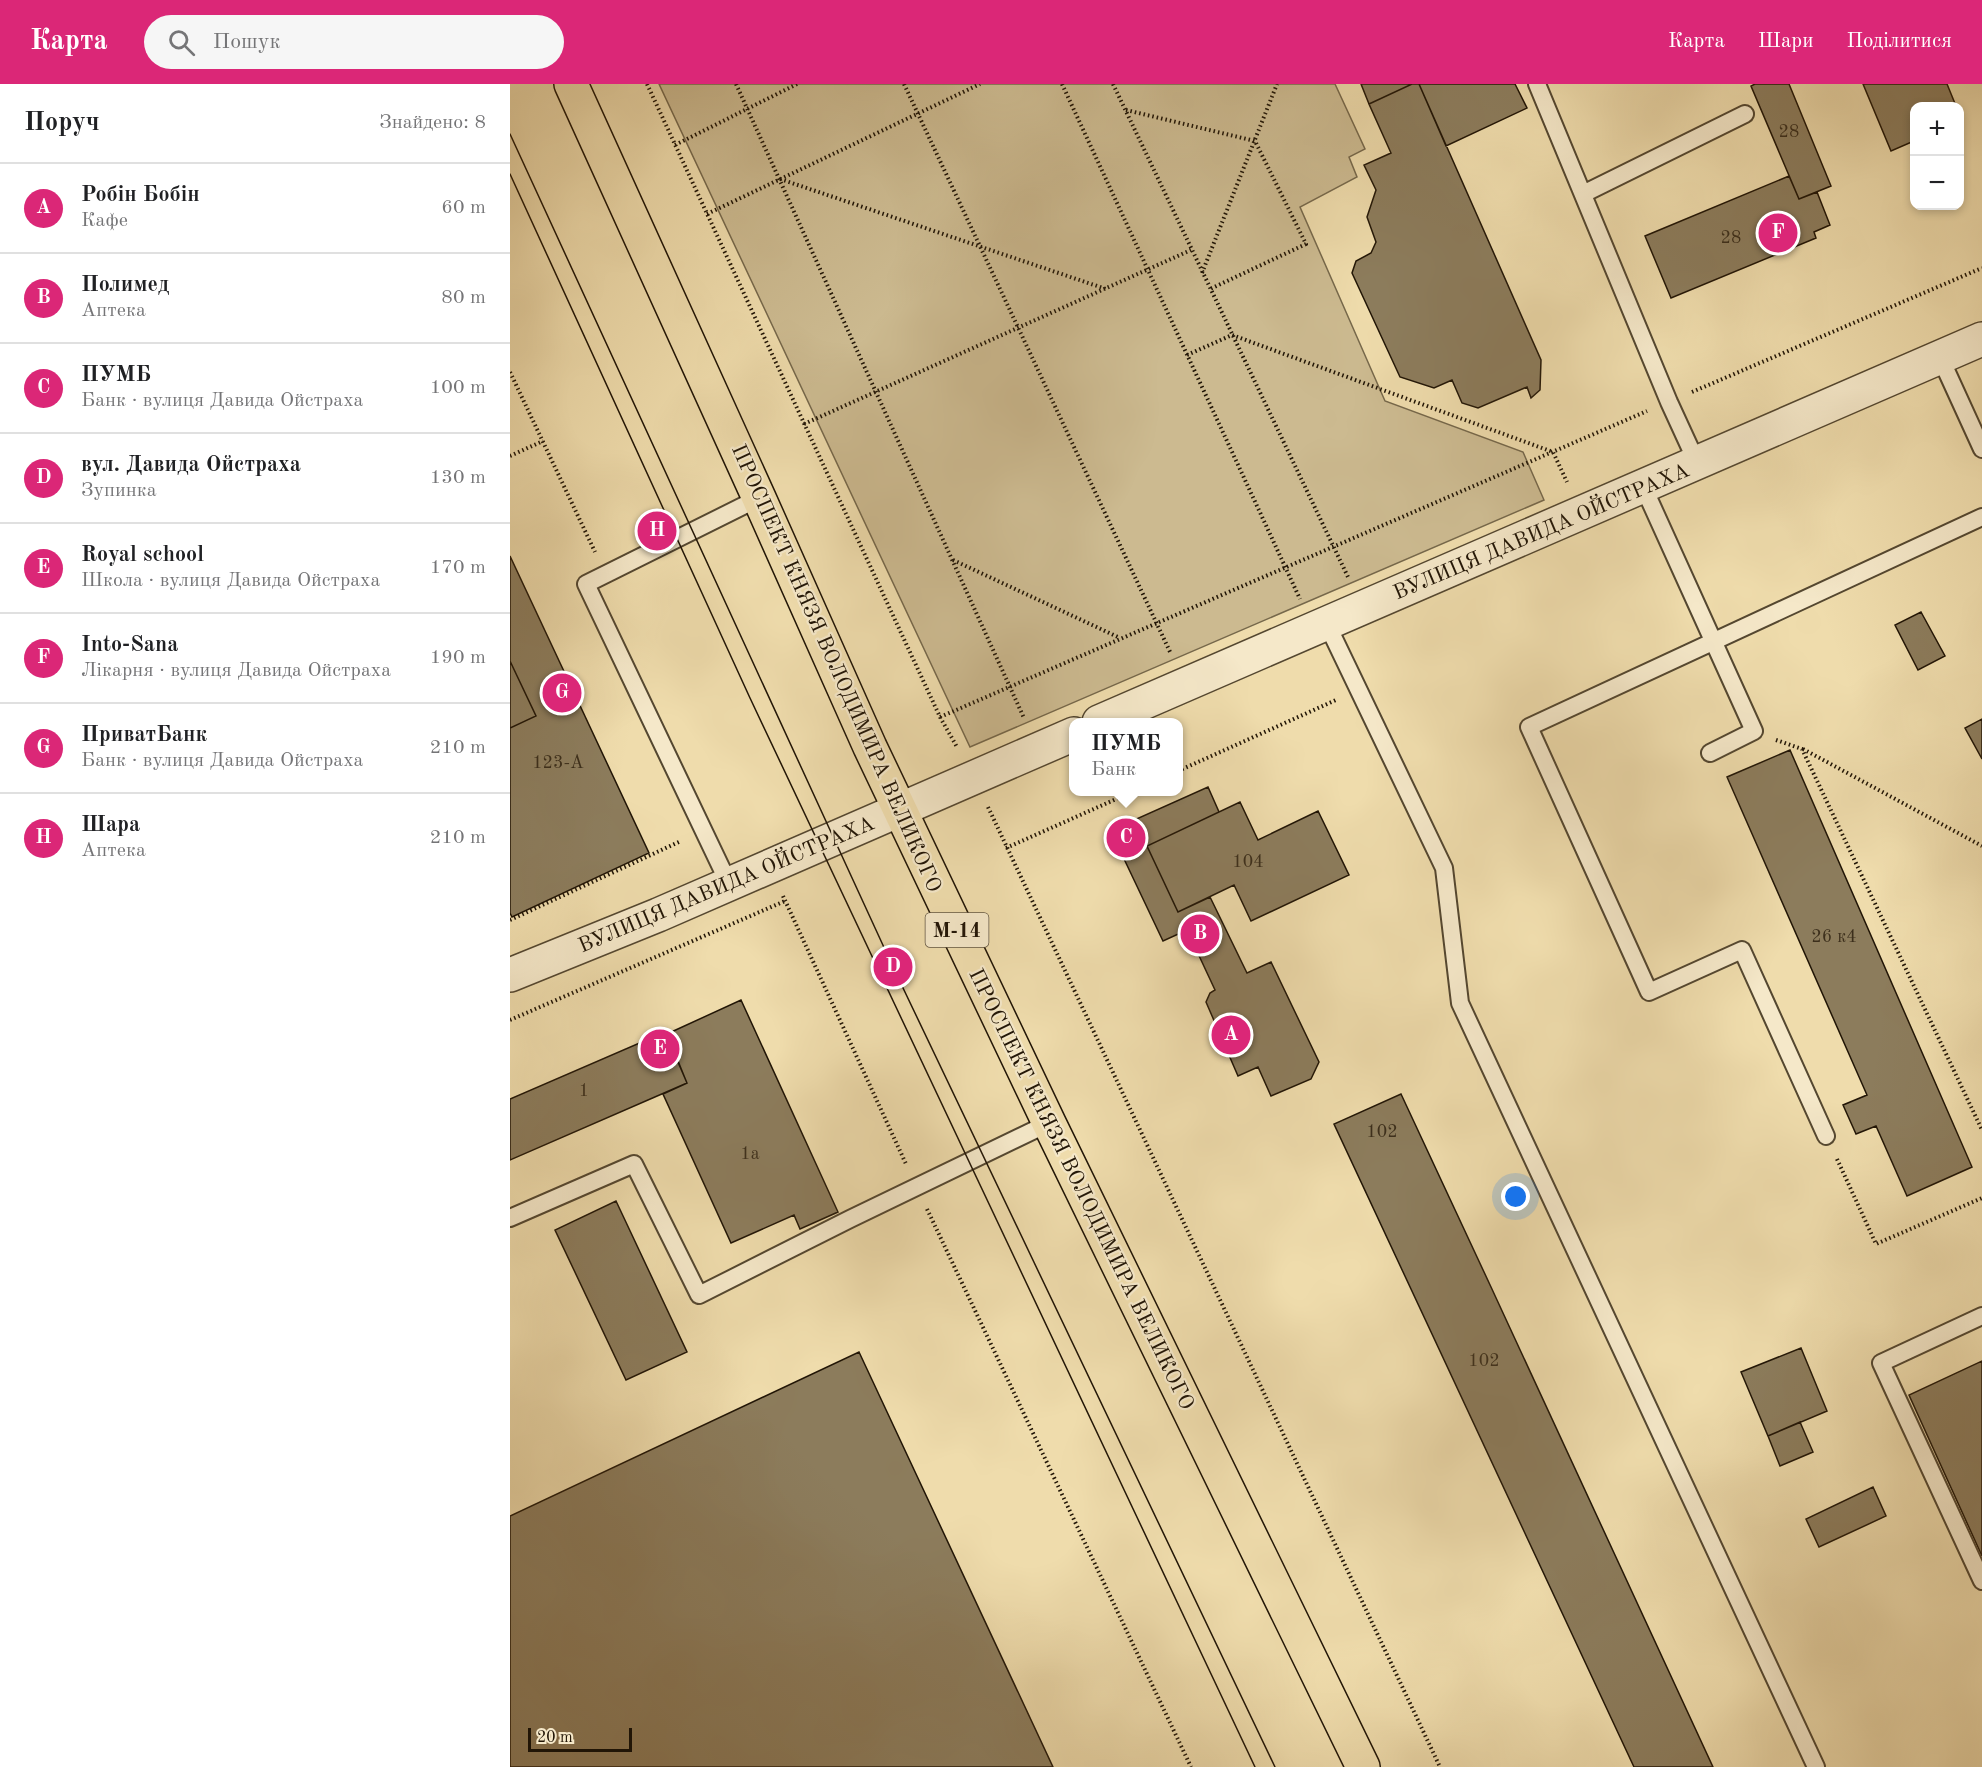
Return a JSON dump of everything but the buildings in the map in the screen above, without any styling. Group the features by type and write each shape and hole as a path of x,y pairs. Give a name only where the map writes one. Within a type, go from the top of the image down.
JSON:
{"highway":[{"name":"ПРОСПЕКТ КНЯЗЯ ВОЛОДИМИРА ВЕЛИКОГО","path":"571,84 899,809 1049,1123 1363,1767"}],"street":[{"name":"ВУЛИЦЯ ДАВИДА ОЙСТРАХА","path":"1110,718 1982,339"},
{"name":"ВУЛИЦЯ ДАВИДА ОЙСТРАХА","path":"510,975 658,915 1069,736"}],"lane":[{"path":"1537,84 1696,463"},
{"path":"1582,194 1745,114"},
{"path":"1940,357 1982,449"},
{"path":"1643,486 1754,732 1710,753"},
{"path":"729,884 586,584 759,498"},
{"path":"1826,1136 1742,950 1649,992 1528,727 1982,517"},
{"path":"1320,626 1358,689 1444,868 1460,1003 1816,1767"},
{"path":"510,1218 634,1164 699,1295 916,1186 1049,1123"},
{"path":"1982,1316 1881,1363 1982,1581"}],"path":[{"path":"647,84 939,717 974,777 1440,1767"},
{"path":"736,84 1038,749"},
{"path":"675,145 797,84"},
{"path":"904,84 1186,685"},
{"path":"707,214 980,84"},
{"path":"1062,84 1286,567 1320,626"},
{"path":"1113,84 1363,608"},
{"path":"1202,273 1277,84"},
{"path":"1125,110 1255,141"},
{"path":"1210,289 1306,244 1255,141"},
{"path":"780,179 1106,289"},
{"path":"804,424 1191,250"},
{"path":"939,717 1982,268"},
{"path":"1187,355 1232,335 1553,452"},
{"path":"510,372 605,575"},
{"path":"510,456 543,441"},
{"path":"953,560 1121,639"},
{"path":"1183,769 1358,689"},
{"path":"1754,732 1802,749 1982,846"},
{"path":"1802,749 1982,1130"},
{"path":"1006,848 1123,796"},
{"path":"510,920 704,830"},
{"path":"770,866 916,1186 1191,1767"},
{"path":"510,1020 785,901"},
{"path":"1826,1136 1876,1244 1982,1198"}],"shaded area":[{"path":"659,84 1335,84 1365,149 1349,157 1357,177 1300,207 1385,401 1523,452 1544,500 970,747"}],"tram line":[{"path":"510,134 893,967 1275,1767"},
{"path":"510,174 750,698 1255,1767"}],"place":[{"name":"Into-Sana","path":"1778,233"},
{"name":"Шара","path":"657,531"},
{"name":"ПриватБанк","path":"562,693"},
{"name":"ПУМБ","path":"1126,838"},
{"name":"Полимед","path":"1200,934"},
{"name":"вул. Давида Ойстраха","path":"893,967"},
{"name":"Робін Бобін","path":"1231,1035"},
{"name":"Royal school","path":"660,1049"}]}
